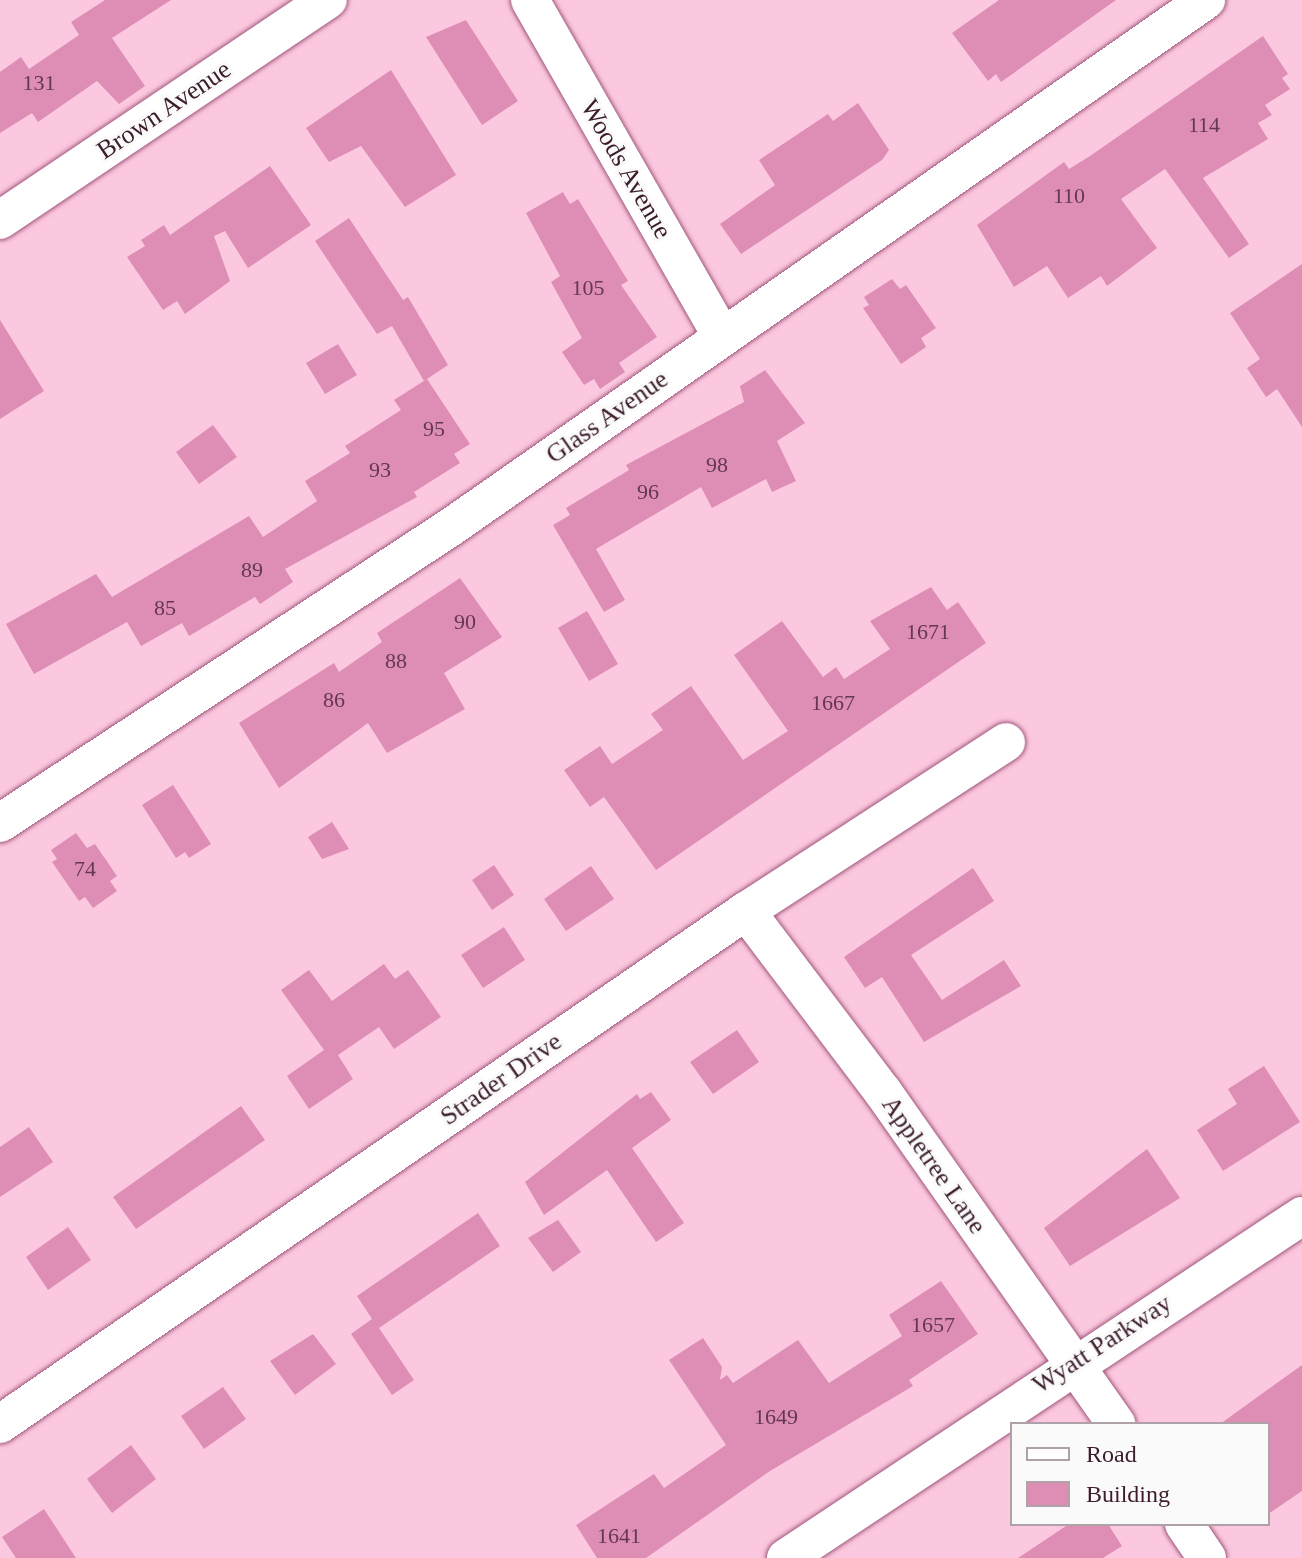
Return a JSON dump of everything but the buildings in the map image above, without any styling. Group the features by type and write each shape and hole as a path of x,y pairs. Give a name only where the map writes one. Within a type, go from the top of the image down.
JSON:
{"street":[{"name":"Brown Avenue","path":"0,220 328,0"},
{"name":"Woods Avenue","path":"530,0 722,337"},
{"name":"Glass Avenue","path":"0,823 451,527 1206,0"},
{"name":"Strader Drive","path":"0,1424 746,911 1006,742"},
{"name":"Appletree Lane","path":"746,911 883,1092 1115,1422"},
{"name":"Wyatt Parkway","path":"786,1558 1073,1362 1302,1216"},
{"path":"1185,1526 1207,1558"}]}
